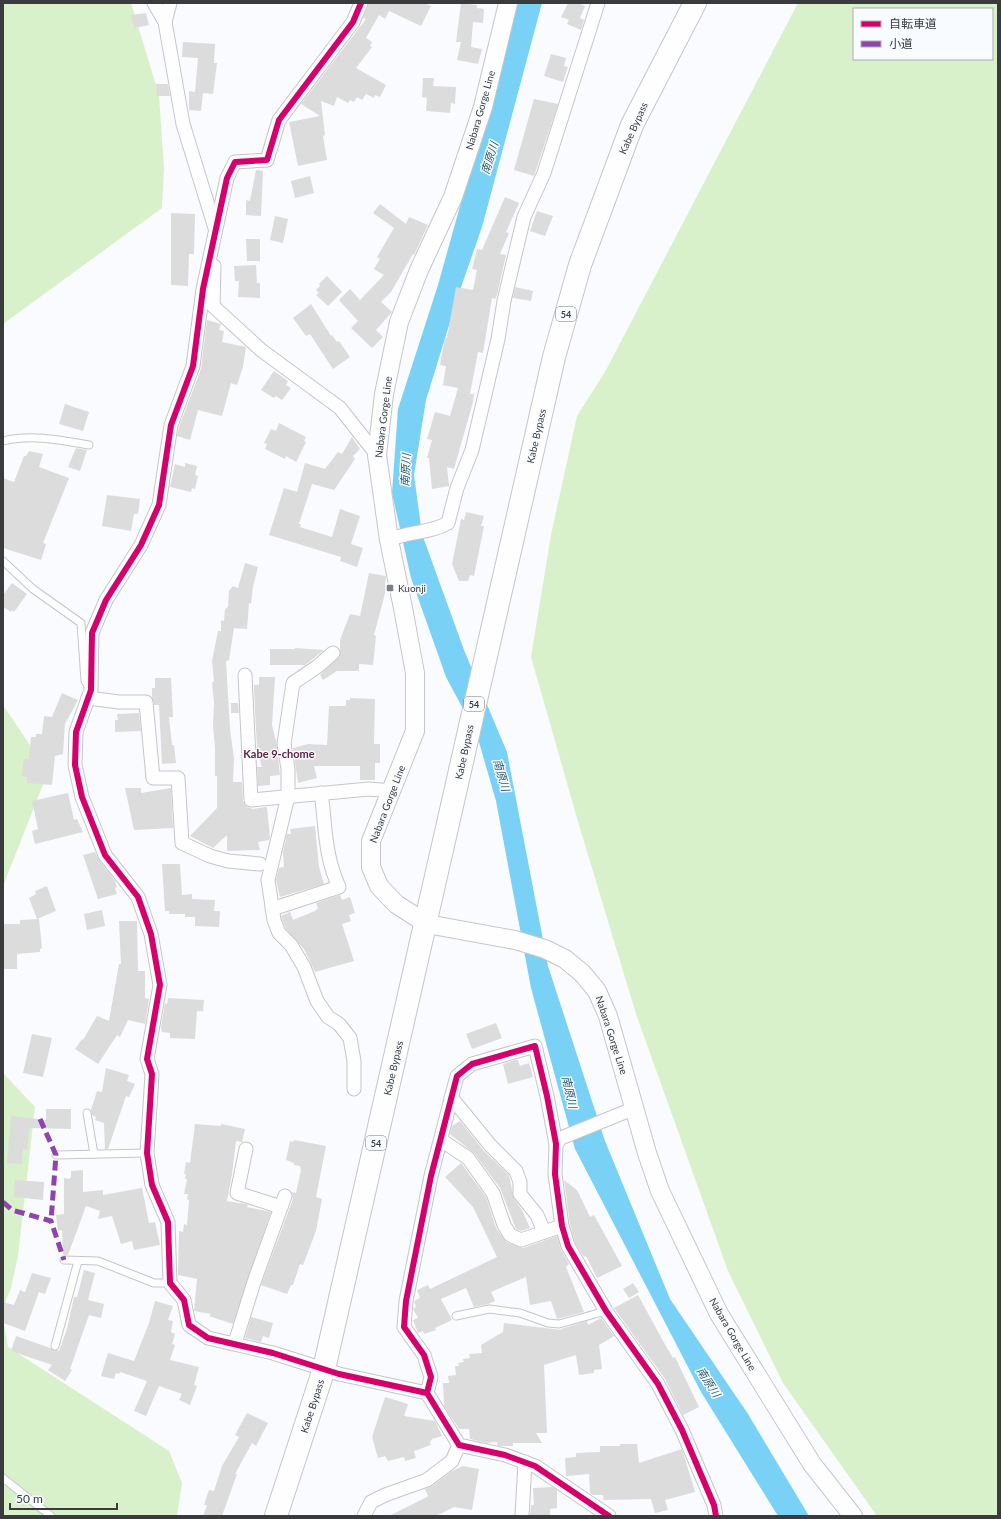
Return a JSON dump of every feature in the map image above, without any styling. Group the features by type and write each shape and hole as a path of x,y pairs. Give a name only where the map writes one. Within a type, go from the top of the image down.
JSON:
{"highway":[{"name":"Kabe Bypass","path":"276,1516 324,1369 427,924 488,642 554,356 580,265 632,125 695,3"}],"main road":[{"name":"Nabara Gorge Line","path":"508,3 483,107 453,196 419,270 399,322 384,394 377,455 393,538 415,672 415,731 371,841 371,867 379,886 396,904 427,924 515,940 545,949 566,959 582,973 598,991 608,1016 647,1153 660,1191 719,1314 812,1464 853,1516"}],"street":[{"path":"154,3 165,22 183,124 216,230"},
{"path":"165,22 170,3"},
{"path":"361,3 353,22 279,120 267,160 235,162 227,178 203,288 193,366 171,425 159,505 141,545 106,600 92,633 90,694 76,732 75,765 82,797 104,855 138,897 151,934 160,985 147,1059 152,1074 147,1153 152,1185 168,1222 170,1283 184,1300 189,1325 208,1338 235,1343 324,1369 427,1393 459,1445 505,1455 536,1466 609,1516"},
{"path":"393,538 437,529 448,523 457,488 472,450 498,340 504,301 524,217 544,173 598,3"},
{"path":"210,258 214,264 213,306 261,350 340,408 377,455"},
{"path":"333,653 318,666 293,683 284,744 288,768 288,796 268,880 274,920 279,933 291,945 304,967 317,1001 328,1017 338,1024 350,1038 354,1061 354,1089"},
{"path":"245,675 251,800 368,789 392,791"},
{"path":"90,694 119,702 146,702 153,778 178,778 182,843 210,856 228,861 260,864"},
{"path":"272,909 339,887 328,860 321,793"},
{"path":"427,1393 431,1377 424,1355 404,1327 406,1301 431,1176 457,1076 472,1064 535,1046 547,1096 556,1144 555,1174 562,1226 568,1246 606,1311 658,1384 682,1430 714,1505 716,1516"},
{"path":"451,1097 490,1145 516,1171 520,1182 520,1194 537,1215 544,1232"},
{"path":"556,1144 561,1138 569,1134 635,1108"},
{"path":"441,1140 468,1158 494,1193 504,1225 510,1235 521,1240 562,1226"},
{"path":"235,1343 254,1282 283,1201 237,1193 246,1149"},
{"path":"364,1516 371,1502 385,1495 427,1480 452,1461 459,1445"},
{"path":"522,1516 525,1462"}],"lane":[{"path":"3,441 29,437 89,445"},
{"path":"3,561 33,589 81,623 85,681 90,694"},
{"path":"87,1113 94,1154"},
{"path":"56,1155 147,1153"},
{"path":"64,1260 98,1261 154,1283 170,1283"},
{"path":"55,1346 78,1261"},
{"path":"456,1316 489,1309 520,1313 548,1323 559,1324 606,1311"},
{"path":"3,1478 51,1516"}],"green space":[{"path":"3,3 131,3 159,95 164,169 162,208 3,324"},
{"path":"798,3 998,3 998,1516 877,1516 783,1383 728,1271 636,1014 579,825 531,657 551,535 577,416 605,372"},
{"path":"3,705 48,772 3,886"},
{"path":"3,1073 35,1107 18,1256 11,1288 3,1308"},
{"path":"3,1319 8,1347 169,1451 182,1483 177,1516 3,1516"}],"water":[{"name":"南原川","path":"514,3 542,3 482,227 459,293 426,400 414,475 422,534 464,650 507,752 548,966 605,1141 670,1299 748,1414 809,1516 778,1516 701,1392 575,1149 531,988 496,801 477,735 446,677 411,578 392,493 398,409 438,285 493,88"}],"building":[{"path":"369,3 424,3 431,6 421,26 389,11 385,19 379,15 366,38 372,42 370,46 372,47 356,68 386,85 380,97 375,95 374,98 366,94 362,100 357,97 354,102 350,100 348,103 337,97 334,106 321,101 325,135 323,136 327,160 298,166 289,122 320,116 301,104 366,19 363,18"},
{"path":"461,3 477,5 477,8 484,9 483,23 473,22 471,47 482,49 478,64 457,60 461,42 456,42"},
{"path":"568,3 578,3 585,6 580,18 584,20 581,30 567,24 569,20 561,17"},
{"path":"146,13 149,25 134,28 131,15"},
{"path":"183,42 215,44 214,63 217,63 213,94 203,93 201,111 189,110 189,91 195,92 198,58 182,57"},
{"path":"551,54 566,58 564,66 568,67 563,82 544,76"},
{"path":"423,78 434,78 433,86 456,87 455,104 451,103 450,113 426,111 427,98 422,97"},
{"path":"156,84 168,84 170,96 157,96"},
{"path":"534,99 558,104 534,176 514,170"},
{"path":"256,170 263,171 261,216 246,215 246,200 250,201"},
{"path":"310,176 314,193 295,198 291,181"},
{"path":"505,197 519,203 506,232 509,233 500,254 506,255 497,295 495,299 492,298 483,353 478,352 470,394 474,394 473,402 454,469 447,467 449,486 432,489 429,458 427,458 432,440 427,439 435,412 450,416 458,388 443,385 446,366 440,365 445,337 447,338 456,287 473,290 477,270 472,269 477,249 482,250"},
{"path":"380,204 406,224 409,217 428,225 414,255 413,254 391,292 381,302 392,312 376,330 383,337 372,348 351,328 358,321 339,300 350,289 360,300 384,275 374,269 380,259 377,257 394,228 373,213"},
{"path":"537,211 553,216 545,236 530,231"},
{"path":"171,213 195,214 194,254 189,254 188,286 171,285"},
{"path":"275,216 288,219 283,243 270,240"},
{"path":"246,239 260,239 260,261 247,261"},
{"path":"256,265 257,283 260,283 260,298 238,297 239,281 235,281 234,266"},
{"path":"327,276 342,292 328,306 316,295 319,293 316,290 320,286 319,284"},
{"path":"515,287 533,291 531,301 513,298"},
{"path":"311,304 331,336 332,335 337,342 339,341 350,357 333,369 310,334 306,336 293,318"},
{"path":"207,320 221,324 219,330 224,331 222,342 246,347 243,367 237,385 231,383 222,416 198,410 190,440 177,436 201,369"},
{"path":"274,371 288,381 286,385 291,388 282,400 276,396 274,398 261,390"},
{"path":"65,404 89,412 83,431 59,424"},
{"path":"279,423 306,437 304,441 306,442 296,462 286,456 285,459 265,449 267,444 264,443 271,429 276,431"},
{"path":"352,437 360,449 353,456 355,459 334,490 312,484 299,524 301,524 300,527 332,537 340,509 360,516 351,544 363,548 357,567 340,561 341,557 269,535 284,488 297,492 305,463 325,469 338,452 342,454"},
{"path":"76,448 87,450 80,471 68,467"},
{"path":"29,451 43,454 39,467 69,478 43,543 46,544 41,560 3,548 3,478 14,482 24,456 26,456"},
{"path":"185,463 197,466 195,475 198,476 195,489 192,488 191,492 170,487 175,464 185,467"},
{"path":"107,495 140,499 138,514 134,514 131,531 102,526"},
{"path":"466,512 484,516 481,526 484,526 474,576 470,575 468,581 459,581 452,564 461,519 464,520"},
{"path":"245,563 258,567 251,604 249,603 247,629 234,628 229,660 226,661 230,729 234,759 233,782 242,782 243,801 247,807 253,809 267,807 270,837 269,840 258,842 260,850 227,851 227,835 213,848 190,836 217,808 217,776 215,776 213,726 214,703 212,682 214,682 212,661 218,631 221,631 221,620 224,621 225,609 228,607 229,591 233,586 238,588"},
{"path":"369,573 386,576 385,585 387,586 374,635 376,636 373,665 359,664 359,671 337,671 323,680 320,675 340,656 340,640 350,614 360,616"},
{"path":"12,583 27,594 14,612 12,610 11,612 3,607 3,595"},
{"path":"295,648 324,650 305,665 270,665 270,649"},
{"path":"259,677 275,677 272,725 276,741 280,775 270,776 270,785 258,786 257,767 262,767 257,749 254,685 259,685"},
{"path":"155,678 171,678 173,717 169,717 172,745 174,745 176,763 162,764 159,705 154,705 152,697 152,688 155,688"},
{"path":"62,693 78,700 65,724 63,754 55,756 52,785 27,783 27,777 22,776 24,759 29,759 31,737 36,737 36,734 42,734 44,716 52,717"},
{"path":"350,698 375,699 374,744 380,744 380,763 375,763 375,780 360,780 360,766 314,766 317,778 298,783 293,748 308,744 327,745 329,706 346,706 346,700 350,700"},
{"path":"231,703 238,703 239,713 231,713"},
{"path":"139,713 141,731 115,732 115,720 118,720 117,714"},
{"path":"125,788 141,788 141,793 171,788 173,828 134,830"},
{"path":"68,793 74,820 77,819 83,832 35,844 32,831 38,829 32,801"},
{"path":"315,826 319,867 324,884 280,897 276,880 279,868 284,867 283,852 287,834 291,834 290,829"},
{"path":"95,852 99,860 115,881 117,894 98,899 83,855"},
{"path":"162,864 180,864 182,895 192,894 192,899 215,900 214,911 220,911 219,927 195,926 195,917 185,917 185,914 169,914 169,911 165,911"},
{"path":"47,886 56,911 37,919 29,898 36,894 35,891"},
{"path":"340,895 342,900 350,897 355,913 349,915 351,921 342,924 354,961 315,972 304,949 286,929 281,916 290,912 293,920 315,911 318,908 316,903"},
{"path":"102,910 105,926 87,930 84,914"},
{"path":"39,919 42,948 40,949 40,952 17,954 17,969 3,969 3,924 20,924 20,920"},
{"path":"119,921 137,921 138,971 145,971 145,998 149,999 145,1024 128,1020 120,1037 117,1035 98,1064 75,1049 82,1039 83,1040 97,1016 109,1021 119,964 121,964"},
{"path":"168,998 204,1000 203,1011 197,1011 195,1039 170,1038 170,1033 162,1032 161,1027 165,1003 167,1004"},
{"path":"496,1023 502,1038 472,1049 466,1034"},
{"path":"32,1034 52,1038 43,1077 23,1073"},
{"path":"518,1060 520,1066 529,1063 533,1077 508,1084 503,1064"},
{"path":"106,1068 129,1075 127,1081 135,1084 129,1097 126,1096 108,1149 105,1149 104,1123 95,1120 96,1117 92,1115 91,1110 97,1091 102,1092"},
{"path":"46,1109 71,1109 71,1129 30,1128 27,1149 23,1149 22,1164 7,1163 11,1116 46,1120"},
{"path":"460,1121 484,1151 509,1175 514,1199 522,1210 530,1228 521,1231 516,1229 500,1188 474,1153 450,1134 452,1126"},
{"path":"195,1124 221,1126 221,1124 245,1129 242,1142 236,1141 227,1201 245,1204 248,1205 247,1207 271,1212 233,1324 209,1316 211,1314 194,1311 197,1279 178,1275 179,1231 183,1232 184,1224 187,1225 189,1200 187,1199 188,1194 184,1194 187,1179 185,1179 186,1174 184,1174 186,1162 190,1163"},
{"path":"294,1140 326,1146 316,1197 322,1199 316,1231 303,1265 300,1264 293,1285 291,1285 287,1294 261,1285 293,1199 292,1192 296,1193 301,1170 300,1166 294,1165 294,1163 286,1160 290,1141 293,1142"},
{"path":"461,1163 486,1197 496,1228 506,1242 523,1248 557,1236 561,1250 569,1264 566,1267 584,1312 557,1319 551,1301 530,1305 526,1277 491,1292 495,1301 488,1304 474,1307 466,1288 441,1299 452,1320 435,1328 436,1330 424,1334 423,1331 418,1333 413,1320 418,1318 413,1309 416,1307 414,1301 420,1298 417,1290 428,1285 430,1289 497,1257 473,1207 445,1177"},
{"path":"83,1170 83,1192 103,1190 103,1195 142,1188 149,1223 155,1222 160,1245 134,1250 132,1241 121,1244 112,1216 98,1219 100,1211 86,1206 68,1255 63,1255 62,1230 58,1231 56,1215 64,1214 64,1178 69,1179 71,1177 71,1171"},
{"path":"15,1180 44,1182 43,1200 14,1197"},
{"path":"564,1180 577,1190 590,1217 594,1215 622,1266 597,1278 586,1256 584,1257 575,1243 570,1224"},
{"path":"84,1270 95,1273 88,1300 104,1304 101,1318 89,1315 70,1369 72,1370 65,1381 48,1370 52,1365 11,1351 16,1336 59,1351 67,1329 74,1297 77,1297"},
{"path":"32,1273 51,1278 45,1294 39,1292 25,1331 3,1323 3,1302 14,1305 20,1290 25,1292"},
{"path":"633,1283 639,1292 629,1298 623,1289"},
{"path":"638,1295 673,1358 675,1357 699,1407 683,1415 665,1379 614,1308"},
{"path":"155,1301 173,1306 168,1320 173,1321 171,1332 175,1334 172,1344 175,1345 170,1360 199,1367 194,1385 197,1386 190,1405 179,1400 182,1394 159,1386 146,1416 134,1411 147,1381 120,1372 119,1374 116,1373 114,1379 101,1376 108,1353 134,1361 149,1323"},
{"path":"251,1317 273,1323 269,1338 263,1336 261,1342 245,1338"},
{"path":"601,1318 614,1336 599,1345 602,1369 594,1370 594,1373 579,1375 576,1355 544,1365 547,1433 536,1433 542,1443 513,1443 513,1446 499,1446 497,1445 497,1442 486,1443 470,1439 469,1429 459,1429 444,1406 443,1383 449,1383 448,1376 456,1375 455,1366 459,1366 458,1363 464,1362 463,1359 470,1358 469,1354 482,1353 481,1345 503,1332 504,1323 561,1330 587,1321 588,1325"},
{"path":"385,1397 408,1404 404,1416 435,1421 442,1436 432,1439 430,1442 431,1445 414,1451 416,1458 405,1461 404,1457 388,1461 385,1456 378,1458 372,1437"},
{"path":"247,1413 268,1423 256,1446 252,1443 235,1474 237,1474 222,1516 203,1516 207,1505 204,1505 209,1490 214,1491 222,1466 239,1437 235,1435"},
{"path":"620,1444 637,1444 639,1463 682,1449 695,1492 665,1500 668,1510 655,1513 651,1499 604,1500 603,1495 593,1495 590,1493 589,1474 566,1476 565,1458 576,1457 576,1453 600,1452 600,1446 620,1446"},
{"path":"463,1466 479,1469 472,1510 454,1507 436,1516 389,1516 427,1497 428,1496 425,1489 432,1486 452,1471"},
{"path":"552,1487 557,1490 557,1508 550,1509 550,1516 530,1516 531,1505 534,1505 533,1488"}],"marked path":[{"path":"40,1119 56,1155 51,1221"},
{"path":"3,1202 12,1210 51,1221 64,1260"}],"cycle path":[{"path":"361,3 353,22 279,120 267,160 235,162 227,178 203,289 193,366 171,425 159,505 141,545 106,600 92,633 91,690 76,732 75,765 82,797 105,855 138,897 151,934 160,985 147,1059 152,1074 147,1153 152,1185 168,1222 170,1283 184,1300 189,1325 208,1338 273,1353 339,1374 427,1393 459,1445 505,1455 535,1466 609,1516"},
{"path":"427,1393 431,1377 424,1355 404,1327 406,1301 431,1176 457,1076 472,1064 535,1046 547,1096 556,1144 555,1174 562,1226 568,1246 606,1311 658,1384 682,1430 714,1505 716,1516"}],"place":[{"name":"Kuonji","path":"390,588"}],"district":[{"name":"Kabe 9-chome","path":"279,753"}]}
